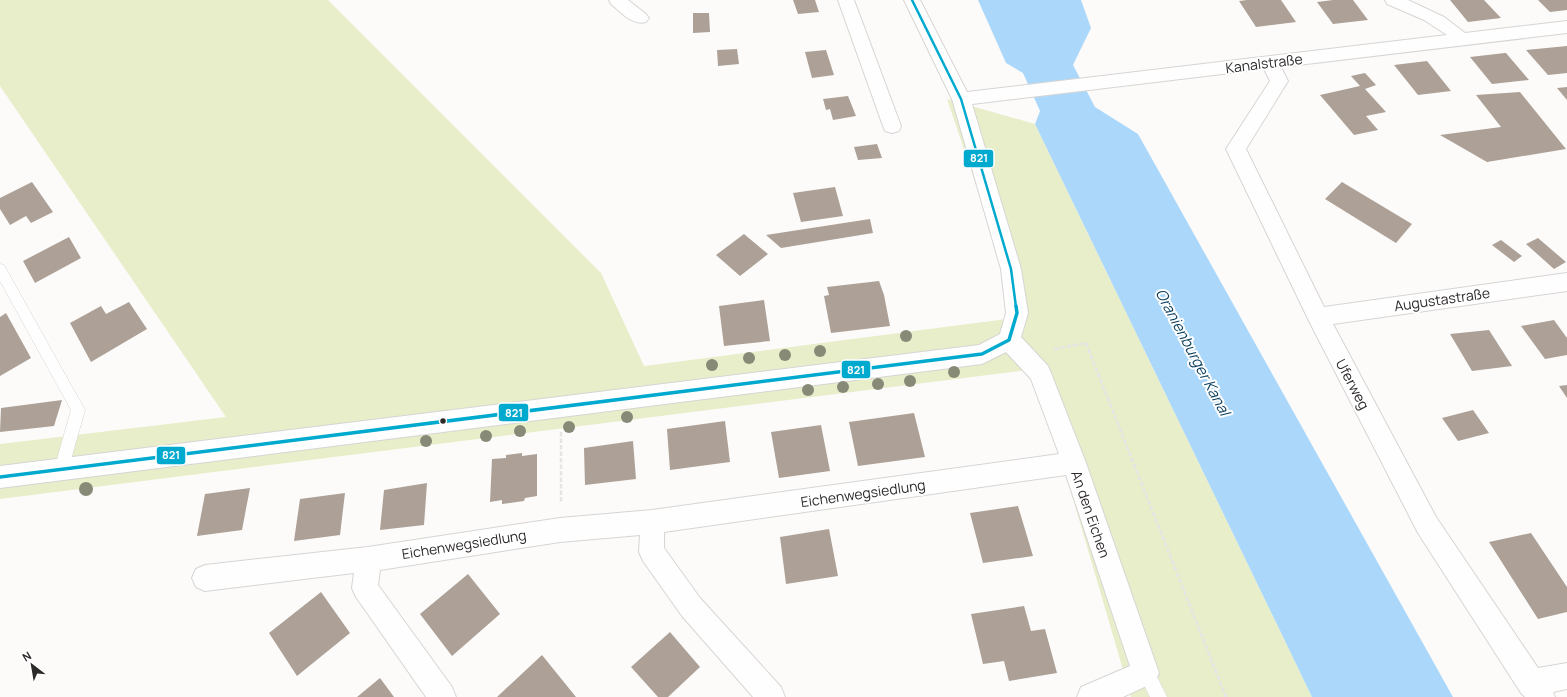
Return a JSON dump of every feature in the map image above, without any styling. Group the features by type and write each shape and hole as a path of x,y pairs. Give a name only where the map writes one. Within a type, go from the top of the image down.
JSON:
{"street":[{"path":"617,0 640,18"},
{"path":"846,0 892,126"},
{"path":"0,477 982,354 1009,340 1017,313 1011,269 961,99 912,0"},
{"path":"1393,0 1438,20 1452,28 1461,39"},
{"name":"Kanalstraße","path":"961,99 1567,27"},
{"name":"Uferweg","path":"1268,62 1279,81 1236,149 1318,317 1427,525 1536,690"},
{"name":"Augustastraße","path":"1318,317 1567,282"},
{"name":"An den Eichen","path":"1009,340 1040,373 1074,463 1146,673"},
{"name":"Eichenwegsiedlung","path":"205,578 368,559 560,530 652,522 1074,463"},
{"path":"652,522 652,552 691,607 771,697"},
{"path":"368,559 365,588 442,697"},
{"path":"1091,697 1146,673"},
{"path":"1536,690 1567,676"}],"lane":[{"path":"0,269 78,410 61,470"},
{"name":"An den Eichen","path":"1146,673 1159,697"}],"path":[{"path":"1086,342 1226,697"},
{"path":"560,530 561,407"}],"green space":[{"path":"0,0 328,0 601,273 644,366 1021,317 947,99 1035,124 1312,697 1131,697 1035,369 0,499 0,444 226,417 0,86"}],"water":[{"name":"Oranienburger Kanal","path":"978,0 1081,0 1091,28 1073,65 1095,107 1138,134 1453,697 1312,697 1035,124 1040,111 1023,73 1006,63"}],"building":[{"path":"793,0 815,0 819,12 798,14"},
{"path":"1281,0 1296,22 1256,27 1239,1"},
{"path":"1353,0 1368,20 1333,24 1317,2"},
{"path":"1450,0 1484,0 1501,18 1468,22"},
{"path":"1538,0 1567,0 1567,10 1550,12"},
{"path":"693,13 709,13 710,32 693,33"},
{"path":"1567,46 1567,73 1548,75 1526,50"},
{"path":"737,49 739,64 718,66 717,50"},
{"path":"826,50 834,75 812,78 805,52"},
{"path":"1506,53 1529,80 1492,84 1470,57"},
{"path":"1427,61 1451,91 1418,95 1394,65"},
{"path":"1365,73 1376,85 1365,89 1386,112 1366,116 1378,130 1354,135 1320,95 1360,86 1351,76"},
{"path":"1567,87 1567,100 1557,88"},
{"path":"1520,92 1566,149 1487,162 1440,135 1501,127 1476,95"},
{"path":"848,96 856,116 833,120 830,109 826,110 823,99"},
{"path":"877,144 882,158 858,160 854,147"},
{"path":"32,182 53,212 31,223 26,216 10,225 0,209 0,198"},
{"path":"1342,182 1412,224 1396,243 1325,199"},
{"path":"835,187 843,216 801,222 793,193"},
{"path":"870,219 873,233 781,248 766,235"},
{"path":"744,234 768,254 740,276 716,255"},
{"path":"69,237 81,258 35,283 23,261"},
{"path":"1538,238 1566,262 1554,269 1526,244"},
{"path":"1501,240 1522,256 1514,262 1492,245"},
{"path":"879,281 884,295 890,326 831,333 824,296 829,295 827,287"},
{"path":"764,300 770,341 724,346 719,306"},
{"path":"129,302 147,329 91,362 70,323 101,306 106,314"},
{"path":"6,313 31,358 0,376 0,317"},
{"path":"1554,320 1567,338 1567,355 1545,359 1521,326"},
{"path":"1489,330 1512,366 1472,371 1450,334"},
{"path":"1567,385 1567,398 1559,386"},
{"path":"62,400 54,426 0,432 1,408"},
{"path":"1473,410 1489,433 1458,441 1442,418"},
{"path":"914,413 925,457 858,466 849,422"},
{"path":"725,421 730,462 670,470 667,429"},
{"path":"821,425 830,471 779,478 771,432"},
{"path":"633,441 636,479 585,485 584,448"},
{"path":"522,453 522,456 537,454 537,496 525,498 524,501 502,504 502,500 490,502 492,459 506,458 506,455"},
{"path":"427,483 424,525 380,530 384,490"},
{"path":"250,488 242,530 197,536 205,494"},
{"path":"345,493 340,535 294,541 300,499"},
{"path":"1018,506 1033,556 983,563 970,513"},
{"path":"829,529 838,576 786,584 780,537"},
{"path":"1531,533 1567,587 1567,612 1538,619 1489,542"},
{"path":"468,574 500,614 452,656 420,614"},
{"path":"321,592 350,633 297,676 269,633"},
{"path":"1024,606 1031,631 1045,629 1057,673 1009,681 1004,661 983,664 971,614"},
{"path":"670,632 700,667 668,697 658,697 631,667"},
{"path":"542,655 576,697 497,697"},
{"path":"380,678 394,697 357,697"}],"transit line":[{"name":"821","path":"0,477 982,354 1009,340 1017,313 1011,269 961,99 912,0"}]}
